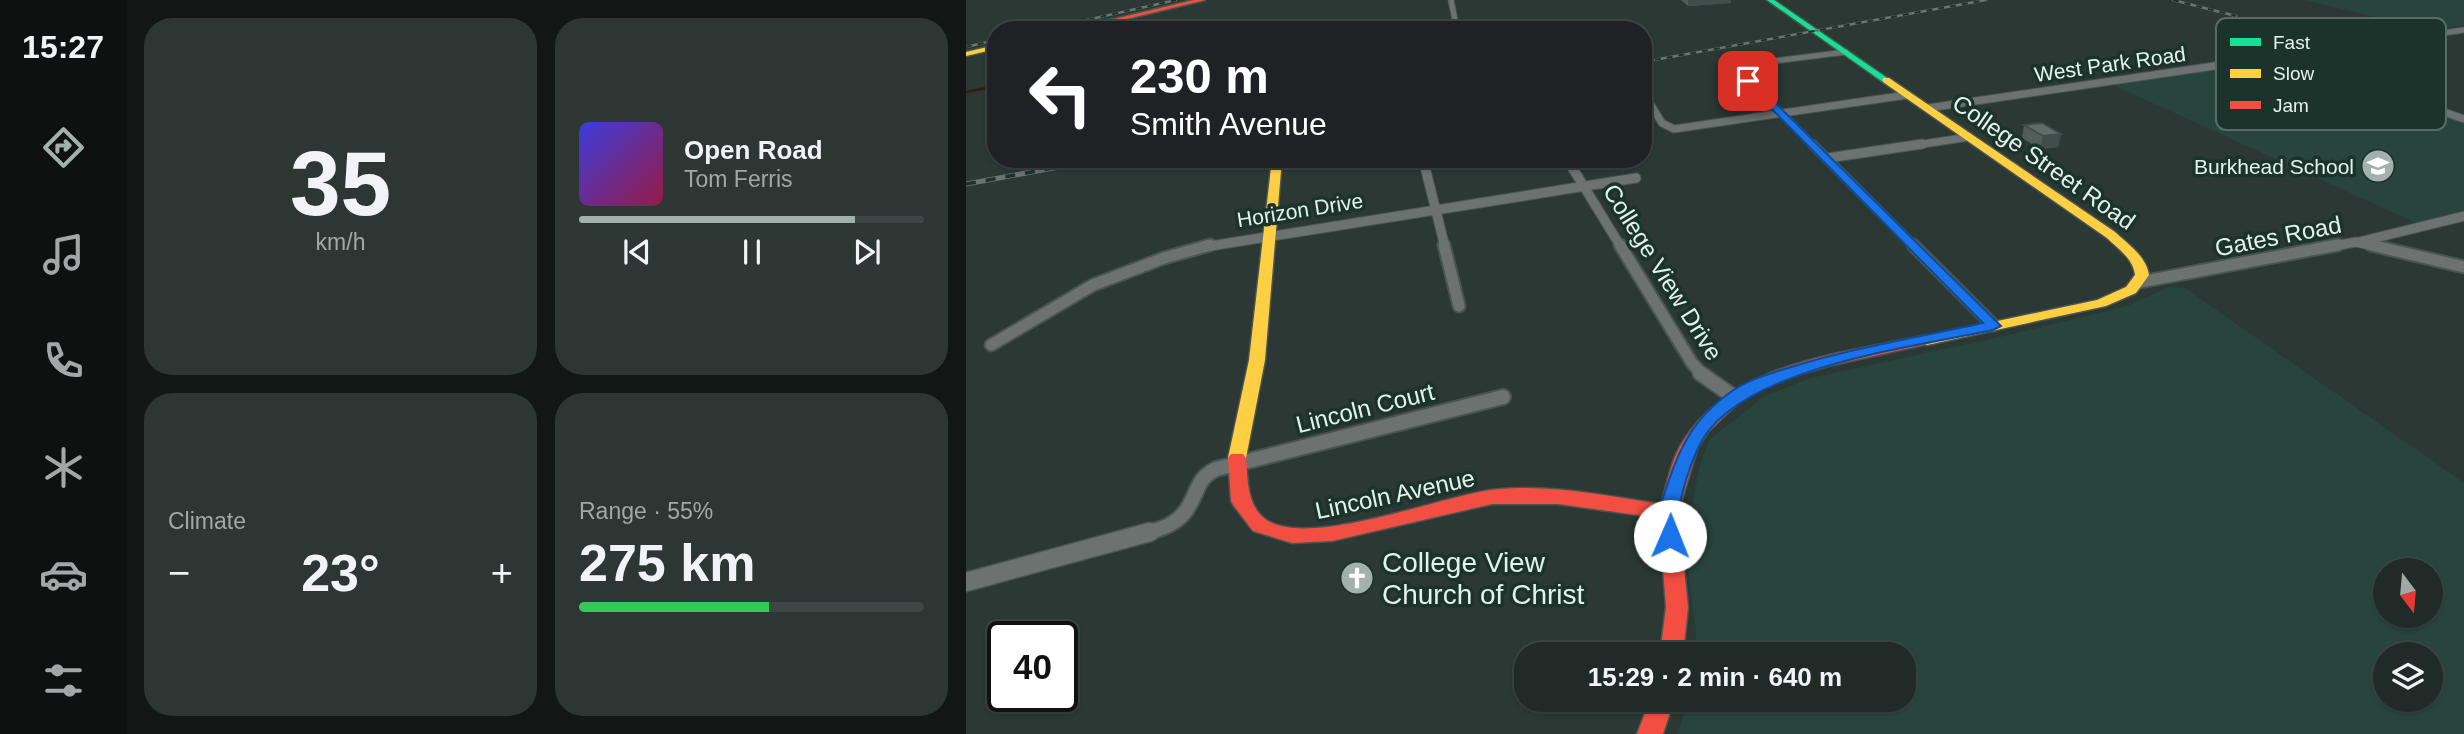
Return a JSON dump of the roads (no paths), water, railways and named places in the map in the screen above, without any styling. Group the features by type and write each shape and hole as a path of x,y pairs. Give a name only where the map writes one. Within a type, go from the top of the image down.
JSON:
{"street":[{"path":"1110,21 1202,0"},
{"path":"1451,0 1455,21"},
{"name":"College Street Road","path":"1770,0 2127,247 2143,268 2140,282"},
{"name":"West Park Road","path":"2446,33 2464,30"},
{"path":"966,54 987,49"},
{"path":"1846,52 1737,67 1993,326"},
{"name":"West Park Road","path":"1928,108 2216,67"},
{"path":"1652,107 1662,123 1674,129 1907,95"},
{"path":"2446,114 2464,120"},
{"path":"1828,158 1969,137"},
{"name":"Lincoln Avenue","path":"1276,168 1254,377 1238,464 1237,494 1245,512 1261,528 1289,537 1327,534 1453,503 1493,497 1534,497 1668,512"},
{"path":"1425,168 1459,306"},
{"name":"College View Drive","path":"1573,168 1692,363 1704,377 1734,397"},
{"name":"Horizon Drive","path":"991,345 1093,285 1164,258 1215,244 1270,233 1636,178"},
{"path":"2356,242 2464,216"},
{"name":"Gates Road","path":"2140,282 2356,242 2464,267"},
{"path":"1673,642 1677,607 1668,512 1689,446 1702,428 1734,397 1765,380 1824,362 2101,303 2127,293 2140,282"},
{"name":"Lincoln Court","path":"966,582 1163,529 1188,509 1195,489 1205,473 1503,397"},
{"path":"1650,734 1658,712"}],"waterway":[{"path":"966,92 987,88"}],"railway":[{"path":"1082,21 1176,0"},
{"path":"1652,60 1986,0"},
{"path":"2173,0 2236,16"},
{"path":"966,47 987,42"},
{"path":"966,184 1054,168"}],"place":[{"name":"Burkhead School","path":"2378,166"},
{"name":"College View Church of Christ","path":"1357,578"}]}
